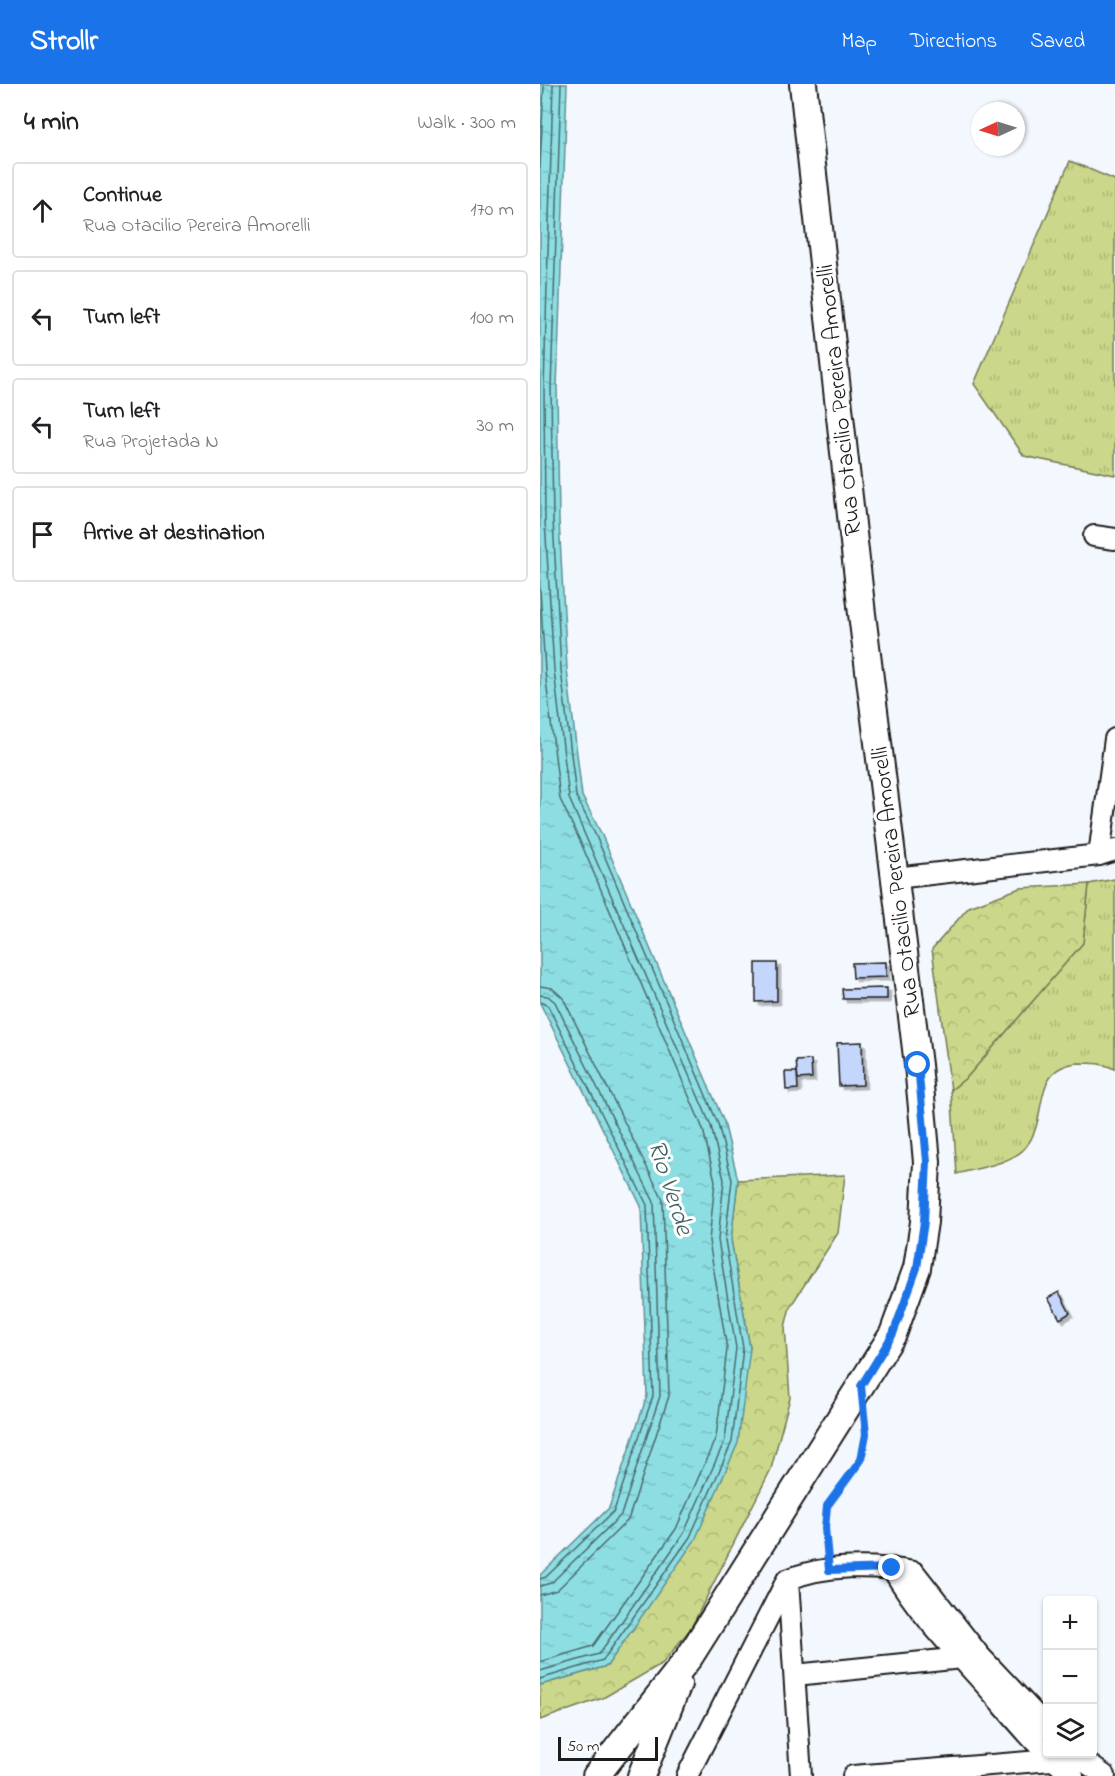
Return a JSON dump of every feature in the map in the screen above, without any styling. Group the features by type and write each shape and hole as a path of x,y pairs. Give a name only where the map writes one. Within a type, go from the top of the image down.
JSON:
{"main road":[{"name":"Rua Otacilio Pereira Amorelli","path":"596,1776 690,1656 893,1334 917,1268 924,1222 927,1162 862,614 803,84"},
{"name":"Rua Otacilio Pereira Amorelli","path":"641,1776 690,1656"}],"street":[{"path":"1094,536 1115,539"},
{"path":"895,878 1107,852 1115,739"},
{"path":"687,1776 788,1580 808,1571 892,1568 901,1584 971,1657 1043,1740"},
{"path":"788,1580 801,1776"},
{"path":"795,1675 971,1657 1043,1724"},
{"path":"853,1776 1047,1758"},
{"path":"1059,1758 1073,1776"},
{"path":"1080,1758 1105,1776"}],"path":[{"path":"829,1570 825,1528 827,1506 861,1460 866,1434 864,1415"}],"green space":[{"path":"1070,161 1115,180 1115,475 1024,456 974,384"},
{"path":"1115,879 1115,1069 1102,1064 1089,1063 1063,1067 1053,1074 1046,1084 1033,1136 1025,1148 1003,1162 957,1174 951,1090 968,1076 1083,943 1089,884"},
{"path":"1089,884 1083,943 968,1076 951,1090 932,949 969,907 1020,888"},
{"path":"845,1175 838,1233 790,1307 785,1327 790,1398 771,1469 691,1628 663,1663 603,1698 540,1720 540,1685 607,1666 750,1348 731,1240 738,1180"}],"water":[{"name":"Rio Verde","path":"540,84 567,84 557,388 559,520 567,669 582,796 601,833 724,1122 738,1180 731,1240 750,1348 738,1443 695,1540 607,1666 540,1685 540,1575 609,1508 647,1396 641,1206 540,1003"}],"building":[{"path":"886,962 886,977 853,978 852,963"},
{"path":"756,963 777,963 777,1001 756,1002"},
{"path":"887,988 887,999 843,999 842,989"},
{"path":"862,1042 863,1085 839,1086 837,1043"},
{"path":"811,1060 812,1078 798,1079 796,1061"},
{"path":"785,1072 797,1072 798,1089 786,1090"},
{"path":"1059,1292 1070,1313 1060,1319 1048,1298"}],"route":[{"path":"892,1568 829,1570 825,1528 827,1506 861,1460 866,1434 861,1386 893,1334 917,1268 924,1222 927,1162 918,1065"}]}
